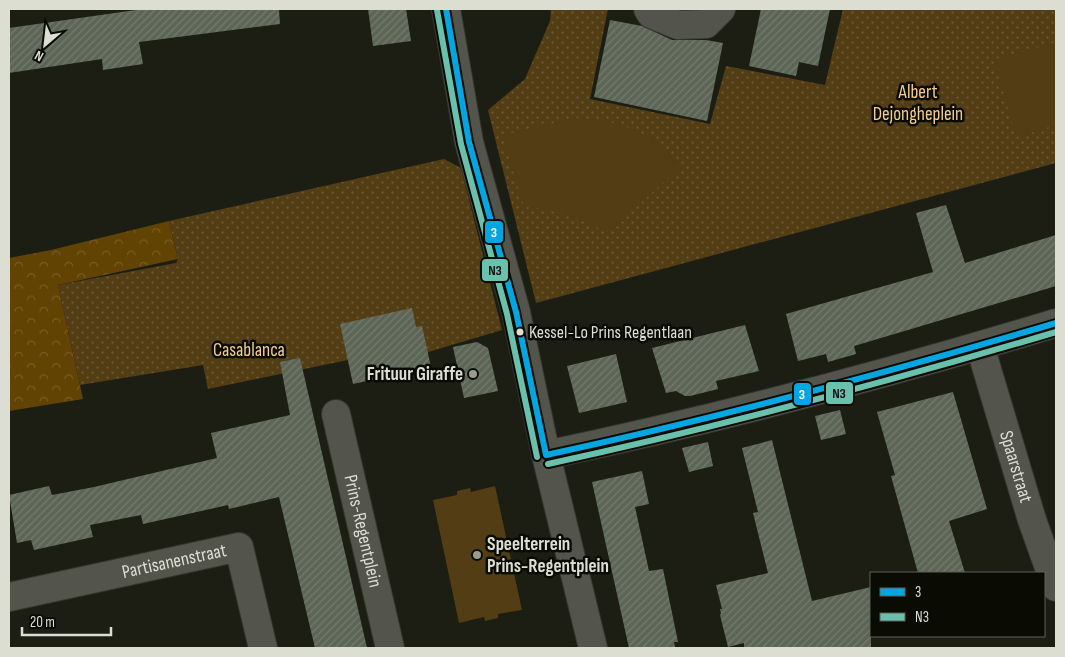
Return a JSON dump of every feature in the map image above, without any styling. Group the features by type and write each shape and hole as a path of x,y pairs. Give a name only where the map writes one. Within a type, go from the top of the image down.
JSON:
{"street":[{"path":"446,9 469,142 516,312 546,455 593,648"},
{"path":"648,9 650,14 678,25 706,24 721,9"},
{"path":"546,455 613,441 838,385 1056,323"},
{"name":"Spaarstraat","path":"980,346 1032,520 1056,587"},
{"name":"Prins-Regentplein","path":"336,414 390,648"},
{"name":"Partisanenstraat","path":"9,597 239,547 262,648"}],"green space":[{"name":"Albert Dejongheplein","path":"551,9 608,9 590,99 710,124 726,66 825,85 843,9 1056,9 1056,163 536,303 488,110 525,79 550,21"},
{"path":"1056,42 1056,125 1016,137 994,60"},
{"path":"576,118 600,120 623,126 644,135 664,149 679,168 608,233 568,215 547,209 524,207 503,135"},
{"name":"Casablanca","path":"444,159 461,168 502,330 415,356 348,360 208,389 203,365 80,385 58,285 176,263 178,259 169,221"},
{"path":"169,221 178,259 58,285 83,399 9,411 9,258 51,250"},
{"name":"Speelterrein Prins-Regentplein","path":"495,486 522,610 498,614 498,618 485,621 484,617 459,623 433,500 457,495 457,491 470,488 471,492"}],"building":[{"path":"143,9 279,9 280,24 139,42 143,64 103,70 102,59 9,73 9,28"},
{"path":"368,9 406,9 411,41 373,46"},
{"path":"761,9 830,9 818,66 799,62 796,76 749,66"},
{"path":"610,20 642,26 672,40 706,40 723,43 707,121 594,97"},
{"path":"946,205 965,263 1056,235 1056,286 854,346 856,354 828,362 826,354 798,361 786,314 933,272 916,213"},
{"path":"412,308 416,327 422,326 431,367 353,384 340,324"},
{"path":"745,325 759,371 716,381 718,389 690,396 685,396 676,391 666,393 652,348"},
{"path":"477,342 488,348 498,391 464,398 453,347"},
{"path":"616,354 627,402 579,413 567,366"},
{"path":"300,358 367,648 315,648 279,497 229,509 228,505 143,524 141,515 90,525 93,537 34,550 31,540 17,543 9,495 49,486 52,495 217,458 211,433 290,415 280,362"},
{"path":"953,392 987,509 949,521 965,572 918,572 891,476 895,475 877,412"},
{"path":"840,410 846,434 821,440 815,416"},
{"path":"772,440 812,601 870,587 871,648 744,648 744,643 728,647 720,615 720,609 722,609 716,585 768,573 753,513 758,512 742,448"},
{"path":"708,442 713,466 689,472 682,448"},
{"path":"642,471 649,504 635,507 649,571 663,569 678,642 674,642 675,648 629,648 592,482"}],"transit line":[{"name":"3","path":"446,9 469,142 516,312 546,455"},
{"name":"N3","path":"437,10 461,144 507,314 537,457"},
{"name":"3","path":"546,455 802,394 1056,323"},
{"name":"N3","path":"548,464 676,435 803,403 930,369 1056,332"}],"place":[{"name":"Kessel-Lo Prins Regentlaan","path":"520,332"},
{"name":"Frituur Giraffe","path":"473,374"},
{"name":"Speelterrein Prins-Regentplein","path":"477,555"}]}
